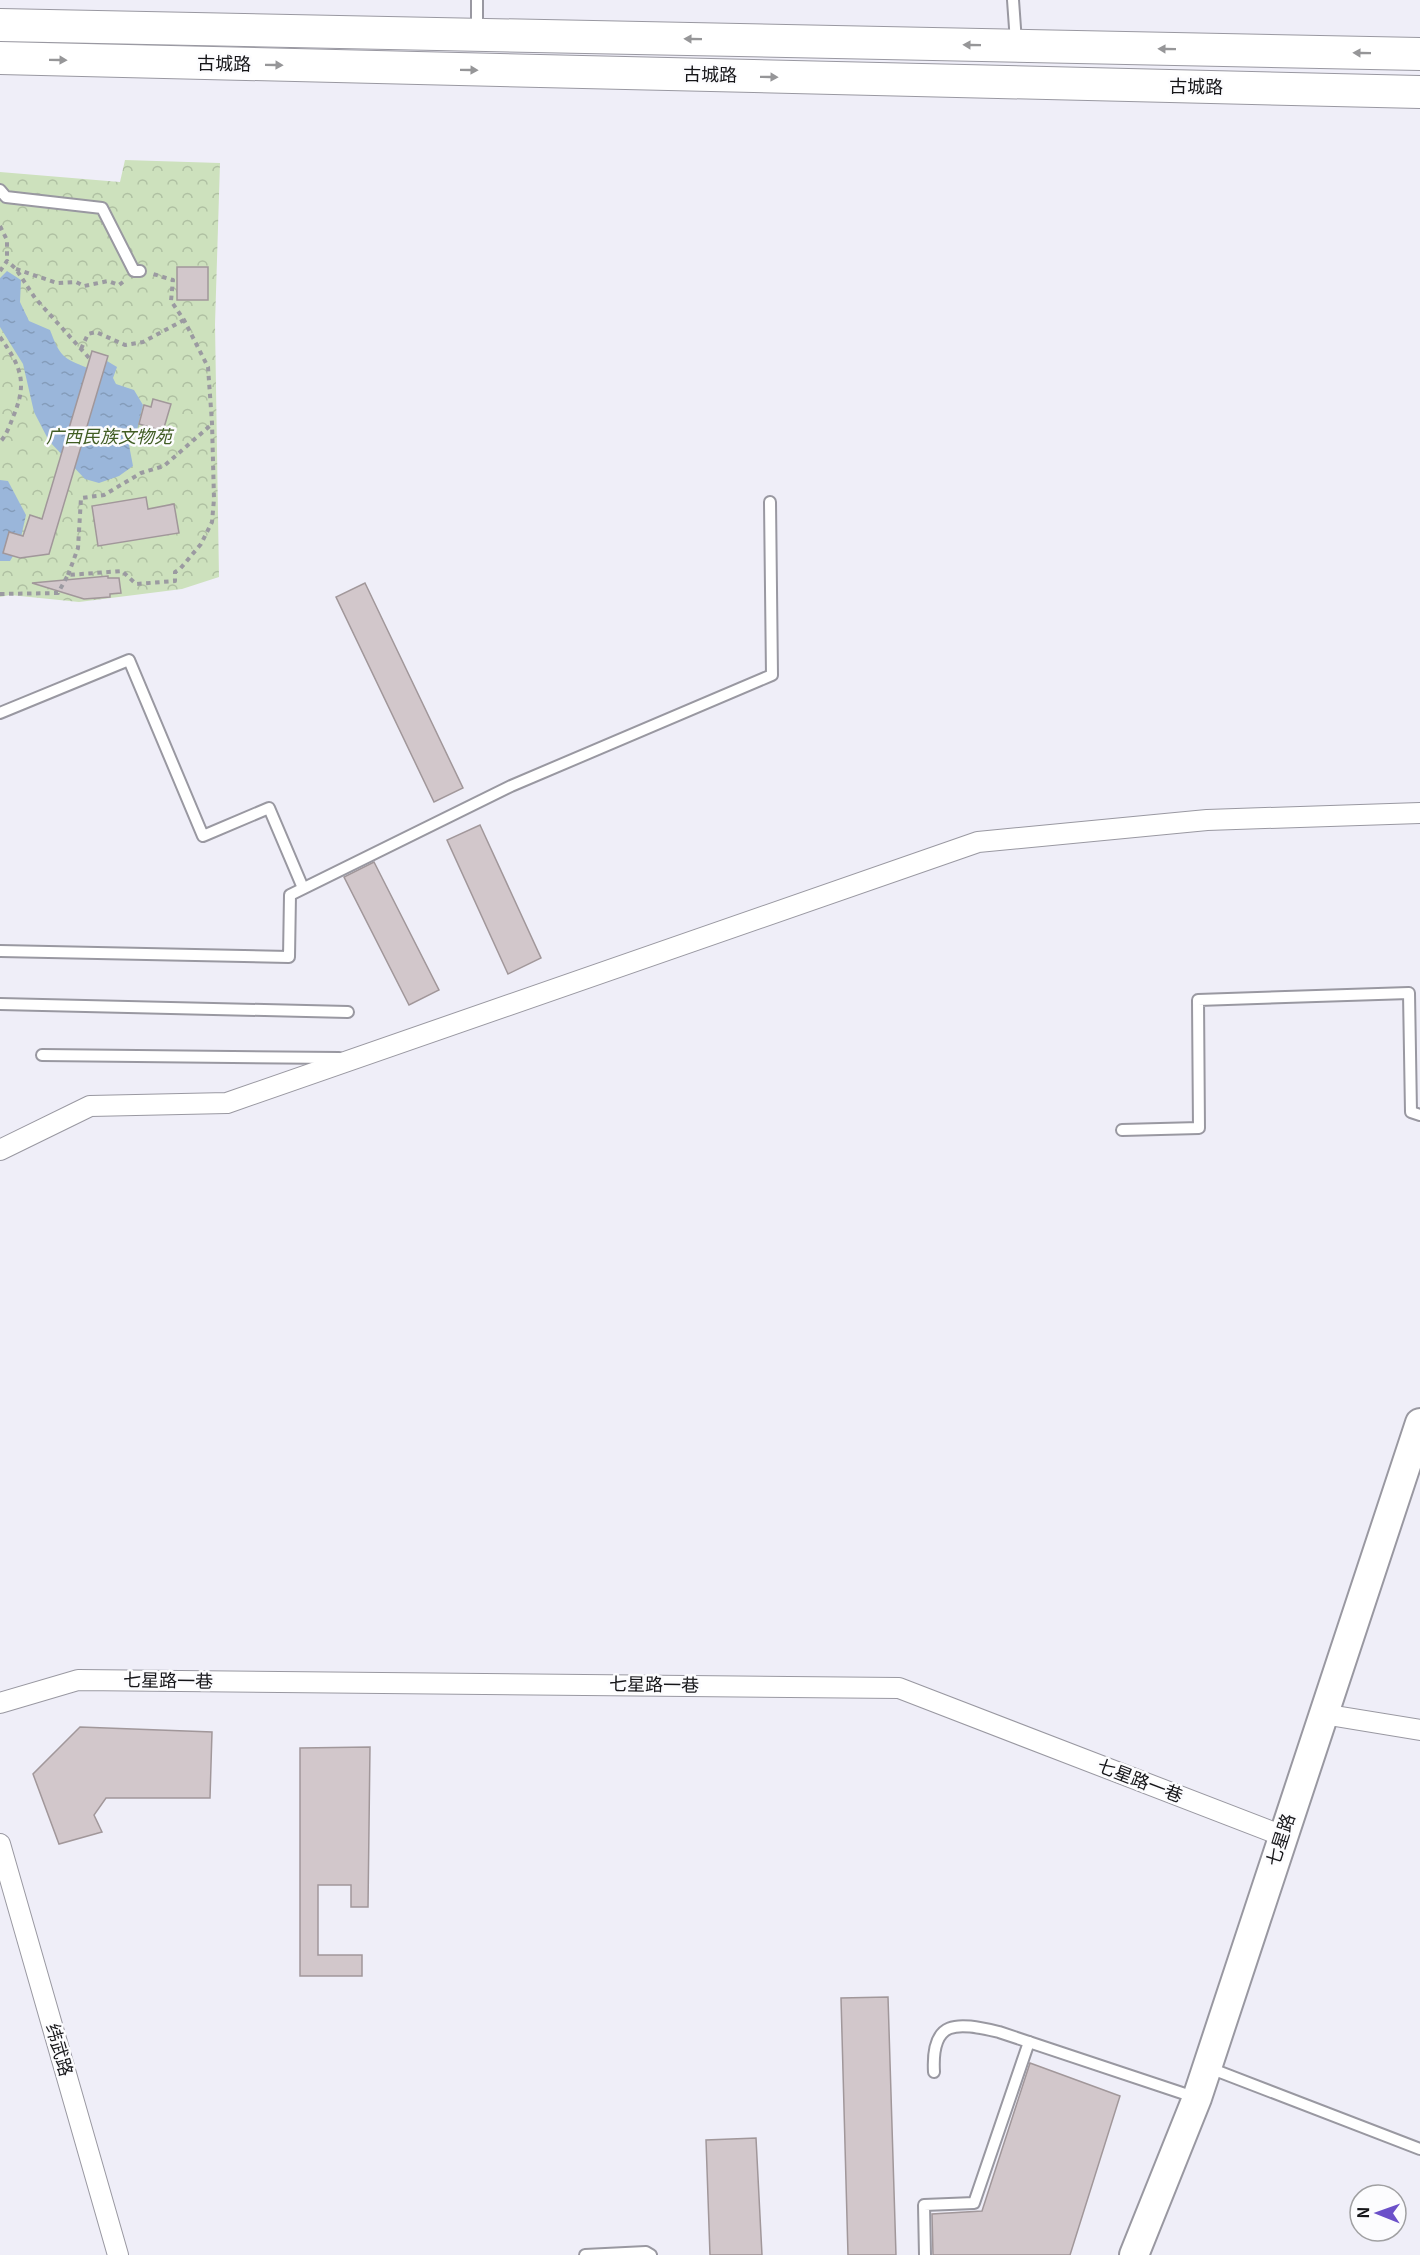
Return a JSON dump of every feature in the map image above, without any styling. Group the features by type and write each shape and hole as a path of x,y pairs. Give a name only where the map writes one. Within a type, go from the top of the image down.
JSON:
{"main road":[{"name":"古城路","path":"0,25 1420,54"},
{"name":"古城路","path":"0,58 1420,93"},
{"name":"七星路","path":"1134,2255 1197,2098 1420,1423"}],"street":[{"path":"0,1150 90,1106 227,1103 978,842 1207,820 1420,813"},
{"name":"七星路一巷","path":"0,1703 78,1680 899,1688 1283,1836"},
{"path":"1323,1714 1420,1730"},
{"name":"纬武路","path":"0,1844 118,2255"}],"lane":[{"path":"477,0 477,35"},
{"path":"1013,0 1016,46"},
{"path":"0,190 6,197 102,208 137,271"},
{"path":"0,951 289,957 290,895 511,786 772,675 770,502"},
{"path":"0,713 129,660 203,836 268,808 303,888"},
{"path":"1122,1130 1199,1128 1198,1000 1408,993 1411,1112 1420,1116"},
{"path":"0,1004 348,1012"},
{"path":"42,1055 354,1059"},
{"path":"934,2072 935,2042 943,2032 971,2025 999,2032 1197,2098"},
{"path":"925,2255 924,2205 974,2203 1029,2042"},
{"path":"1207,2067 1420,2149"},
{"path":"585,2255 646,2252 651,2255"}],"path":[{"path":"0,226 7,240 7,261 0,271"},
{"path":"7,261 16,269 35,298 90,359"},
{"path":"16,269 57,283 76,282 84,285 108,281 119,285 137,271 173,280 171,301 184,320 208,367 214,499 212,522 201,544 175,572 175,581 136,584 122,572 68,575"},
{"path":"81,349 88,334 96,332 125,345 143,342 184,320"},
{"path":"0,337 18,365 22,386 21,396 8,429 0,442"},
{"path":"0,594 58,593 68,575 78,548 81,498 104,495 141,473 165,466 212,423"}],"green space":[{"name":"广西民族文物苑","path":"125,160 220,163 215,324 219,577 182,589 79,602 10,595 0,597 0,172 120,182"}],"water":[{"path":"7,271 21,280 20,302 29,321 50,330 56,346 63,355 72,362 88,368 107,361 117,367 113,378 116,384 134,390 143,405 137,430 129,445 133,466 119,476 99,483 85,479 49,441 34,412 23,364 0,327 0,278"},
{"path":"0,480 8,481 26,515 19,546 10,561 0,561"}],"building":[{"path":"177,267 208,267 208,300 177,300"},
{"path":"92,351 108,356 49,554 20,558 3,553 9,532 23,536 30,515 42,519"},
{"path":"153,399 171,404 163,431 139,424 144,405 151,407"},
{"path":"146,497 148,509 174,504 179,533 98,546 92,506"},
{"path":"108,576 108,578 119,578 121,593 110,594 110,597 84,599 32,583"},
{"path":"365,583 463,788 434,802 336,597"},
{"path":"480,825 541,958 508,974 447,840"},
{"path":"374,862 439,990 409,1005 344,877"},
{"path":"80,1727 212,1732 210,1798 106,1798 94,1815 102,1832 59,1844 33,1774"},
{"path":"370,1747 368,1907 351,1907 351,1885 318,1885 318,1955 362,1955 362,1976 300,1976 300,1748"},
{"path":"888,1997 896,2255 848,2255 841,1998"},
{"path":"1030,2063 1120,2096 1070,2255 933,2255 932,2214 982,2211"},
{"path":"756,2138 762,2255 710,2255 706,2140"}]}
